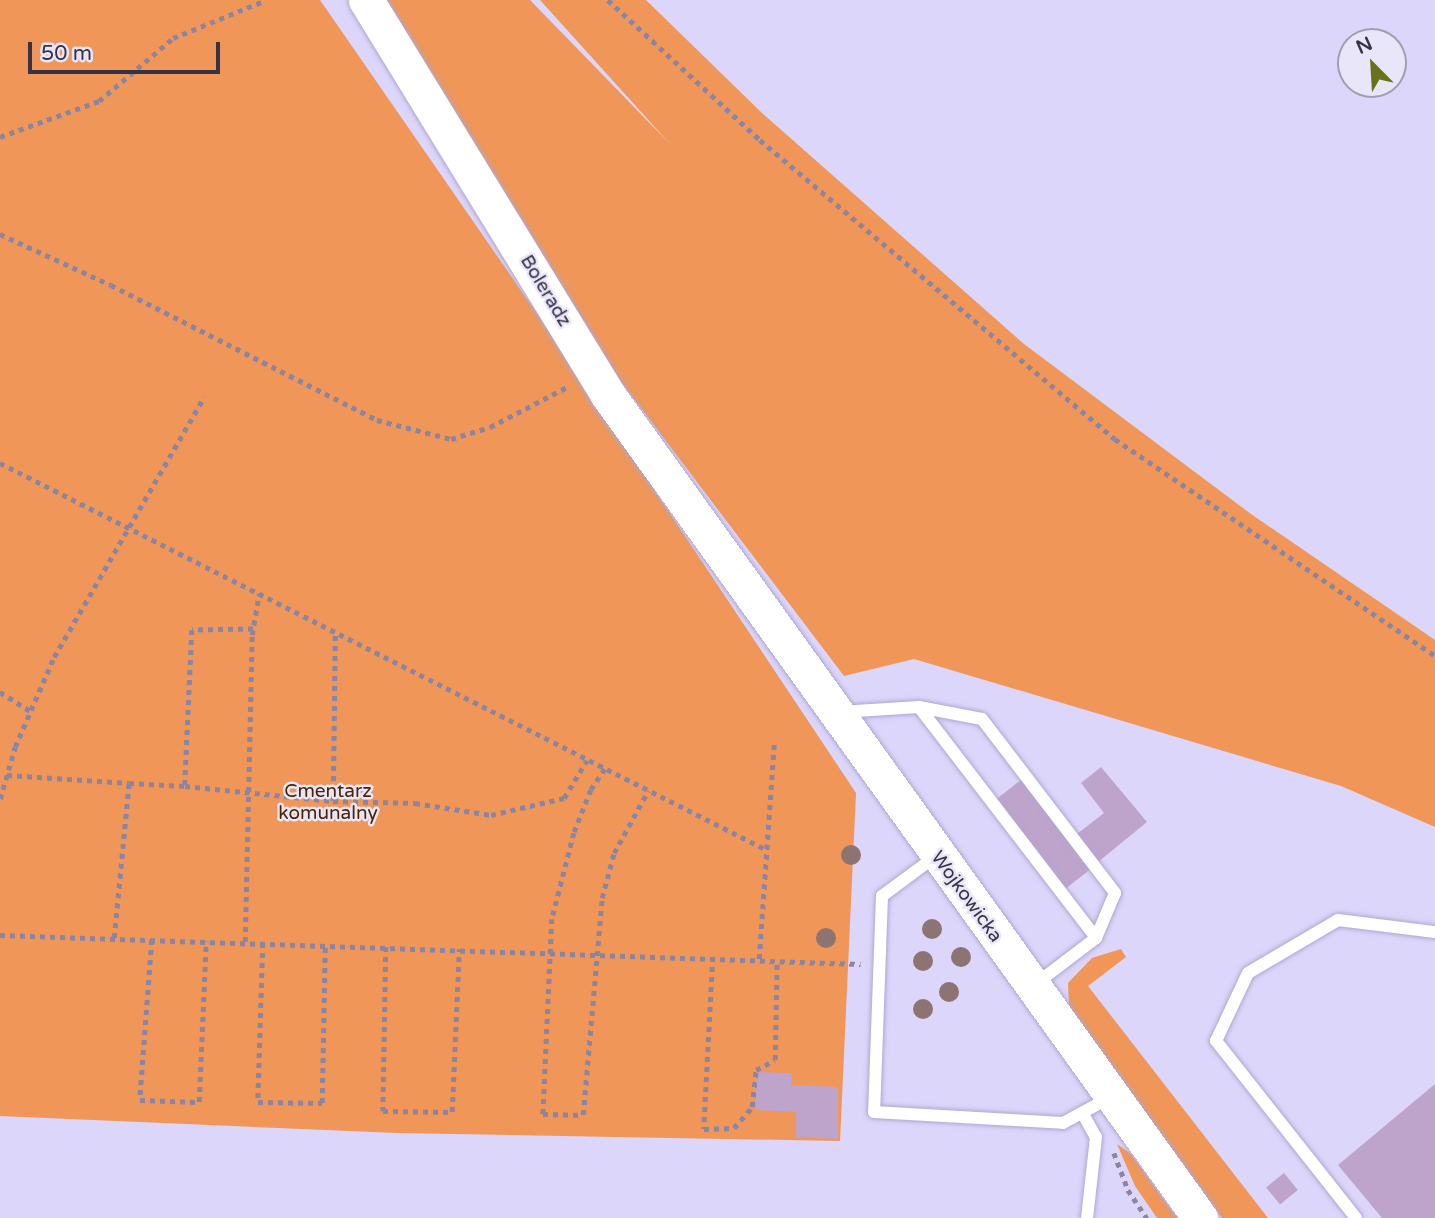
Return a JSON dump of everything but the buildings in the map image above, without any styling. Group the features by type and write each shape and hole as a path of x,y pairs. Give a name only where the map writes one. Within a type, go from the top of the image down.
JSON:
{"street":[{"name":"Boleradz","path":"366,0 595,374 736,573"},
{"name":"Wojkowicka","path":"736,573 833,713 1031,987 1094,1107 1200,1218"}],"lane":[{"path":"919,707 1096,938"},
{"path":"833,713 919,707 982,719 1115,893 1096,938 1031,987"},
{"path":"936,855 882,896 874,1112 1063,1123 1094,1107 1096,1136 1087,1218"},
{"path":"1356,1218 1216,1041 1248,974 1338,920 1435,932"}],"path":[{"path":"0,137 99,101 173,38 266,0"},
{"path":"608,0 760,141 1115,439 1435,656"},
{"path":"0,234 111,285 377,420 451,439 490,427 595,374"},
{"path":"0,799 31,711 54,657 126,526 204,397"},
{"path":"0,463 766,850"},
{"path":"245,942 253,629 259,594"},
{"path":"185,786 192,629 253,629"},
{"path":"332,801 335,632"},
{"path":"0,692 31,711"},
{"path":"759,959 774,745"},
{"path":"7,775 185,786 332,801 415,803 491,815 564,798 587,760"},
{"path":"605,769 591,790 574,833 548,951 543,1114 583,1115 601,898 614,853 648,791"},
{"path":"114,938 129,783"},
{"path":"0,935 548,951 879,965"},
{"path":"152,940 141,1100 199,1102 206,941"},
{"path":"263,943 258,1102 322,1103 326,945"},
{"path":"386,947 383,1111 452,1112 459,949"},
{"path":"713,957 704,1129 734,1128 752,1107 756,1070 775,1060 777,960"},
{"path":"1094,1107 1147,1218"}],"green space":[{"name":"Cmentarz komunalny","path":"0,0 320,0 538,315 856,793 840,1141 397,1133 0,1116"},
{"path":"384,0 530,0 670,144 540,0 646,0 762,113 1024,344 1251,514 1435,640 1435,827 1341,786 914,659 844,676 553,292"},
{"path":"1121,949 1126,957 1088,986 1268,1218 1222,1218 1069,1007 1068,983 1092,958"},
{"path":"1117,1144 1131,1154 1177,1218 1157,1218 1135,1186"}]}
